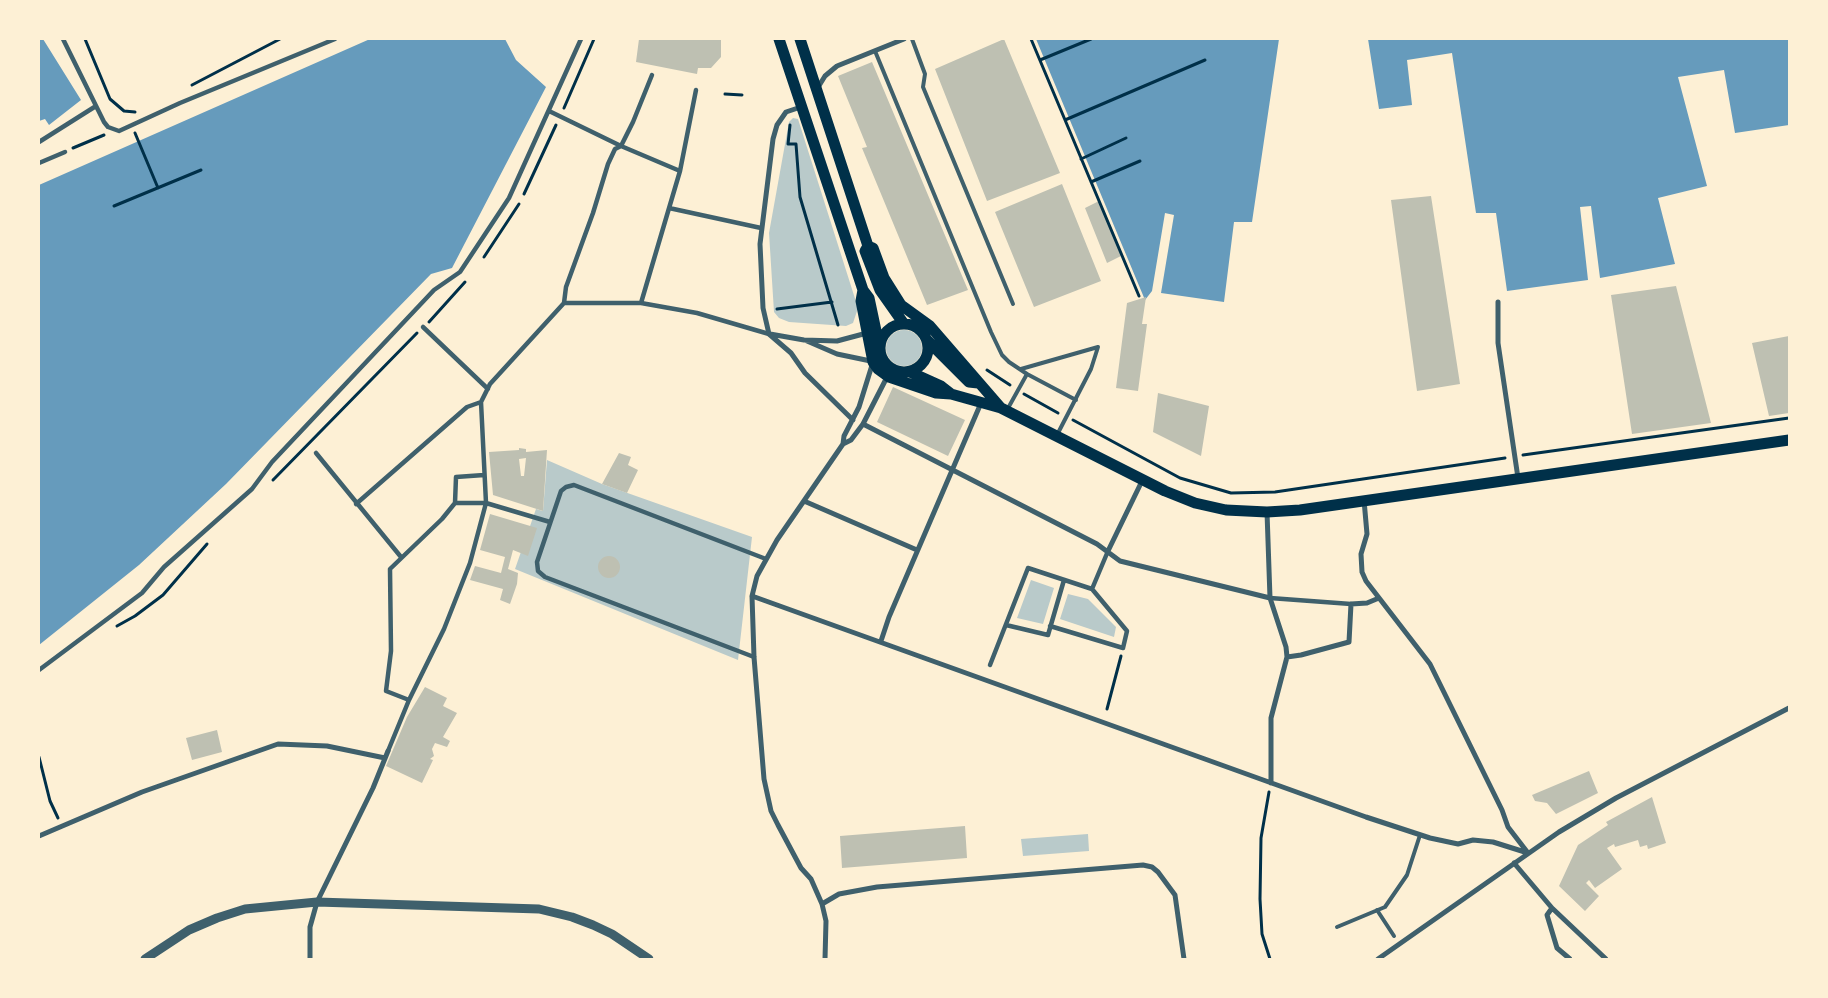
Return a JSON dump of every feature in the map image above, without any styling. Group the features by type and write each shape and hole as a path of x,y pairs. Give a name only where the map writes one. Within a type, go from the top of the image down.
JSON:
{"main road":[{"path":"779,39 863,290 861,301 885,364 899,374 936,393 951,394 1004,409 1142,481 1195,503 1226,510 1267,512 1789,440"},
{"path":"800,39 868,246 873,248 884,278 901,305 930,326 974,375 978,383 1004,409"},
{"path":"868,246 865,251 880,290 904,324"},
{"path":"872,332 904,324 918,328 927,340 969,382 978,383"},
{"path":"879,346 883,335 892,326"},
{"path":"872,332 873,362 878,370 941,386 951,394"},
{"path":"899,374 923,363 927,356 927,340"}],"street":[{"path":"63,39 104,122 114,130 125,130 180,102 335,39"},
{"path":"39,670 142,593 164,567 252,490 272,462 434,290 460,272 509,198 581,39"},
{"path":"816,90 825,76 837,66 904,39"},
{"path":"310,959 310,928 317,902 385,758 409,700 444,629 470,563 486,503 481,402 488,389 564,304 566,287 588,230 608,164 615,149 620,146 652,75"},
{"path":"641,303 680,171 696,90"},
{"path":"39,142 96,106"},
{"path":"802,107 786,112 777,125 761,228 763,308 770,334 791,353 805,373 853,420"},
{"path":"549,111 620,146 680,171"},
{"path":"39,164 65,152"},
{"path":"669,208 761,228"},
{"path":"1498,302 1498,343 1518,478"},
{"path":"564,304 641,303 697,313 770,334 804,340 837,341 872,332"},
{"path":"423,327 488,389"},
{"path":"804,340 837,354 885,364"},
{"path":"843,444 844,436 864,394 873,362"},
{"path":"826,959 826,921 822,904 811,879 802,868 772,811 764,779 754,657 752,596 757,576 766,559 804,501 843,444 850,440 863,424 899,374"},
{"path":"356,504 467,407 481,402"},
{"path":"881,641 981,403"},
{"path":"863,424 1108,552 1120,561 1270,598 1351,604 1367,603 1379,598"},
{"path":"316,453 401,557"},
{"path":"409,700 386,691 391,651 390,569 442,519 455,503 456,477 484,474"},
{"path":"1092,589 1142,481"},
{"path":"754,657 546,577 538,571 538,562 560,491 566,486 574,485 766,559"},
{"path":"1364,500 1367,534 1361,554 1362,572 1366,581 1430,664 1502,810 1508,827 1528,854"},
{"path":"804,501 918,550"},
{"path":"455,503 486,503 550,522"},
{"path":"1267,512 1270,598 1286,647 1287,657 1271,718 1271,783"},
{"path":"990,665 1028,568 1092,589 1127,631 1123,648 1050,626"},
{"path":"1006,625 1048,635 1064,580"},
{"path":"752,596 1420,835 1458,844 1473,840 1493,842 1528,854"},
{"path":"1287,657 1350,642 1351,604"},
{"path":"1378,959 1559,832 1616,798 1789,708"},
{"path":"39,836 142,792 278,744 327,746 385,758"},
{"path":"1514,863 1552,908 1606,959"},
{"path":"822,904 839,894 877,887 1143,865 1152,867 1175,895 1184,959"},
{"path":"145,959 188,930 217,918 245,909 317,902 539,909 592,924 612,934 649,959"},
{"path":"1552,908 1547,915 1557,948 1570,959"}],"lane":[{"path":"912,39 925,74 923,87 1013,304"},
{"path":"874,51 1002,355 1020,370 1076,400"},
{"path":"1020,370 1098,346 1091,370 1056,437"},
{"path":"1004,409 1027,374"},
{"path":"1337,927 1385,907 1407,875 1420,835"},
{"path":"1378,910 1394,936"}],"path":[{"path":"85,39 110,99 124,111 143,112"},
{"path":"189,87 280,39"},
{"path":"1031,39 1139,296"},
{"path":"1040,60 1091,39"},
{"path":"1065,120 1206,60"},
{"path":"725,94 742,95"},
{"path":"790,120 788,144 796,144 800,197 838,325"},
{"path":"65,152 114,130"},
{"path":"137,138 158,188"},
{"path":"1081,159 1126,138"},
{"path":"1091,182 1140,161"},
{"path":"114,206 201,170"},
{"path":"777,309 832,302"},
{"path":"1024,393 1061,414"},
{"path":"1518,456 1789,418"},
{"path":"1073,420 1180,478 1231,493 1275,492 1508,458"},
{"path":"1107,709 1123,648"},
{"path":"39,756 50,800 62,826"},
{"path":"1270,792 1261,838 1260,899 1262,934 1270,959"}],"shaded area":[{"path":"793,118 798,119 858,308 853,323 846,326 789,322 779,318 774,312 769,233 789,122"},
{"path":"904,330 911,331 917,335 921,341 921,355 917,361 911,365 904,366 897,365 891,361 887,355 886,348 887,341 891,335 897,331"},
{"path":"547,460 602,484 752,537 738,660 515,569 536,509 543,511"},
{"path":"1031,580 1054,588 1043,624 1017,618"},
{"path":"1068,594 1088,599 1116,627 1114,637 1060,619"},
{"path":"1088,834 1089,851 1023,856 1021,839"}],"water":[{"path":"39,39 43,39 81,100 49,125 45,119 39,121"},
{"path":"370,39 505,39 516,60 546,87 452,268 431,274 226,484 139,565 39,645 39,185"},
{"path":"1036,39 1279,39 1252,222 1234,222 1224,302 1161,293 1174,215 1165,213 1152,291 1145,300"},
{"path":"1368,39 1789,39 1789,125 1735,133 1724,70 1678,77 1707,186 1658,198 1675,264 1600,278 1591,206 1580,207 1588,280 1507,291 1496,213 1476,213 1452,53 1407,60 1412,105 1379,109"}],"building":[{"path":"639,39 721,39 721,57 711,68 698,68 697,74 636,62"},
{"path":"1004,39 1060,173 987,201 935,69"},
{"path":"872,62 968,290 927,305 862,148 867,147 838,76"},
{"path":"1062,184 1101,281 1034,307 995,212"},
{"path":"1431,196 1460,384 1417,391 1391,200"},
{"path":"1099,201 1121,256 1107,263 1085,208"},
{"path":"1676,286 1711,423 1632,434 1611,295"},
{"path":"1146,297 1142,324 1147,324 1138,391 1116,388 1127,303"},
{"path":"1789,336 1789,413 1769,416 1752,343"},
{"path":"893,387 965,420 948,456 877,422"},
{"path":"1158,393 1209,406 1201,456 1153,432"},
{"path":"519,448 526,449 526,452 547,450 543,511 493,495 489,452 519,450","holes":["526,458 524,476 521,476 519,459"]},
{"path":"619,453 631,457 628,465 638,470 627,493 602,484"},
{"path":"490,514 537,528 528,556 513,550 508,569 518,573 517,584 510,604 500,600 503,589 470,580 475,566 501,573 505,557 480,550"},
{"path":"609,556 617,559 620,567 617,575 609,578 601,575 598,567 601,559"},
{"path":"425,687 447,698 443,706 457,713 443,737 450,741 447,747 435,743 432,749 434,756 430,759 433,760 422,783 386,766 407,717"},
{"path":"217,730 222,752 192,760 186,738"},
{"path":"1589,771 1598,793 1556,814 1547,803 1535,801 1532,795"},
{"path":"1652,797 1666,843 1648,849 1647,845 1640,847 1638,840 1615,847 1614,844 1607,848 1622,869 1595,888 1589,880 1586,883 1599,896 1585,911 1559,886 1578,845 1608,825 1606,822"},
{"path":"965,826 967,858 842,868 840,836"}]}
